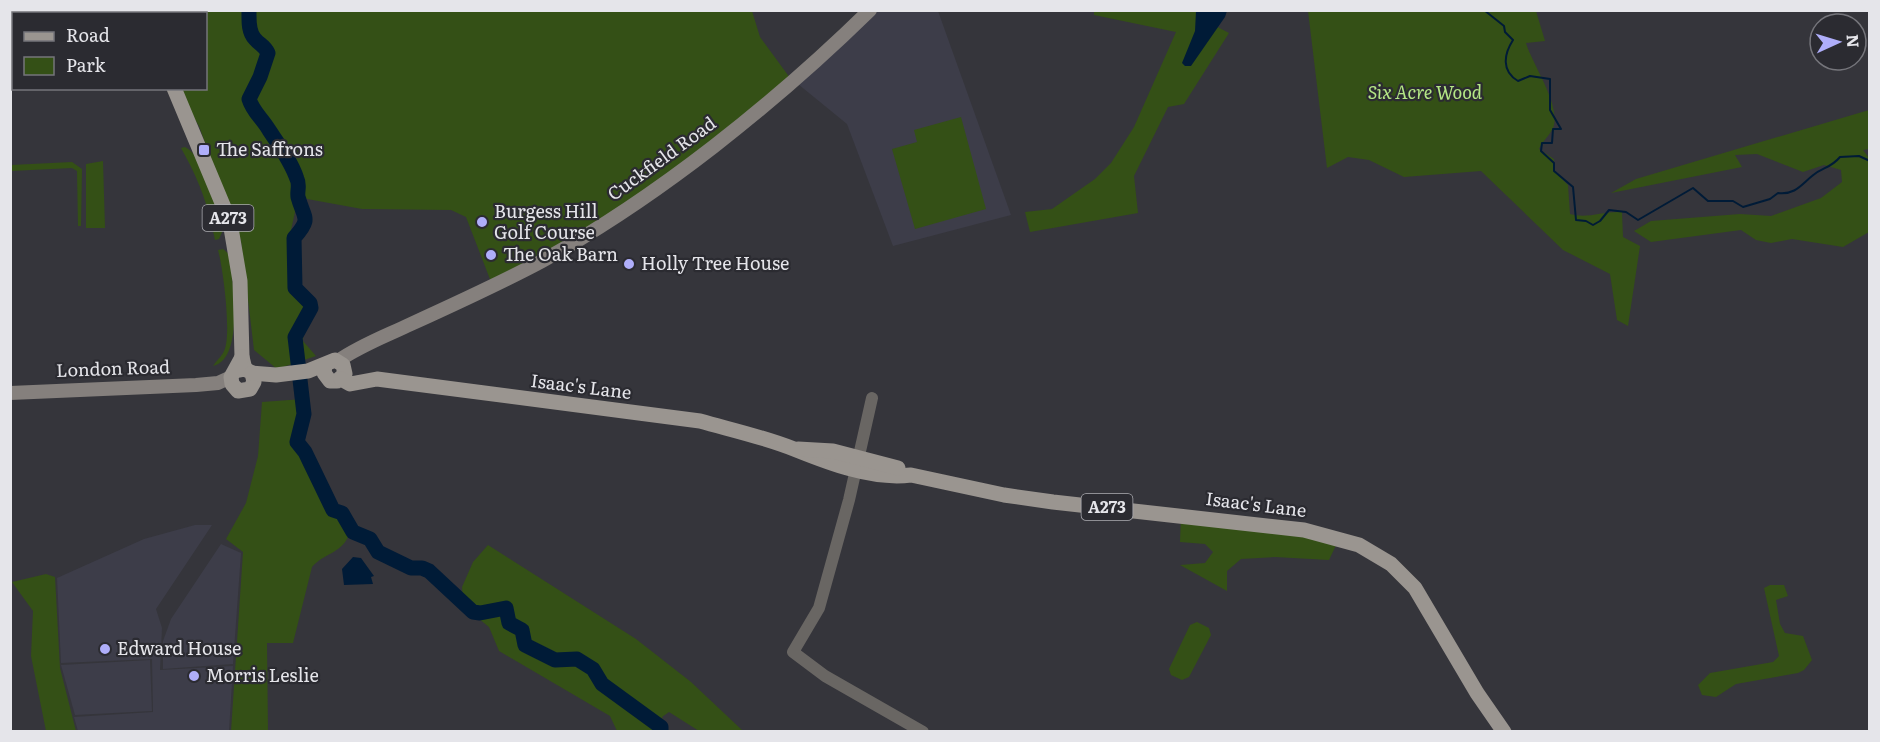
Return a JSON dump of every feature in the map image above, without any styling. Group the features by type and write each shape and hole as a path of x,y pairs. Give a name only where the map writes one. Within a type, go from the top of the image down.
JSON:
{"main road":[{"name":"Cuckfield Road","path":"338,368 578,240 661,183 765,103 810,67 870,10"},
{"name":"A273","path":"175,90 230,222 239,272 239,375"},
{"name":"London Road","path":"10,393 239,375 276,375 338,368"},
{"name":"Isaac's Lane","path":"338,368 350,384 377,379 700,421 794,449 816,460 856,463 896,477 910,476 1004,495 1053,502 1304,530 1359,545 1391,564 1415,588 1477,693 1504,732"}],"street":[{"path":"872,398 819,608 794,652 825,676 922,732"}],"shaded area":[{"path":"878,11 938,11 1011,215 893,246 847,124 798,84"},
{"path":"195,525 212,525 156,609 162,628 160,670 233,666 229,731 78,731 74,717 153,712 152,659 61,663 57,578 144,539"},
{"path":"221,544 241,553 233,664 163,669 163,641 171,619"},
{"path":"150,660 152,711 75,715 61,665"}],"green space":[{"path":"165,10 752,11 760,37 793,82 661,183 493,287 466,217 451,210 362,209 307,199 296,183 299,194 291,230 294,296 305,308 303,341 316,356 277,369 254,350 241,241 199,126 177,90 207,90 207,12 165,12"},
{"path":"1094,11 1203,11 1212,24 1229,33 1184,104 1168,107 1134,176 1138,213 1030,232 1025,212 1052,209 1095,179 1111,163 1134,127 1176,32 1094,15"},
{"name":"Six Acre Wood","path":"1308,11 1536,11 1545,41 1526,43 1551,99 1555,121 1552,130 1539,149 1554,159 1554,171 1568,185 1570,214 1583,216 1622,212 1623,237 1640,246 1628,326 1617,320 1610,274 1563,250 1481,171 1404,177 1369,160 1348,157 1327,168"},
{"path":"1869,110 1869,149 1863,150 1869,158 1869,232 1843,247 1792,239 1771,243 1756,240 1741,230 1651,242 1634,231 1651,221 1740,214 1771,216 1821,198 1842,182 1841,170 1824,165 1803,172 1757,154 1735,155 1742,167 1611,193 1636,179"},
{"path":"961,117 986,209 915,229 892,149 917,142 914,130"},
{"path":"185,147 199,161 209,183 224,228 219,239 215,240 202,192 181,148"},
{"path":"103,161 105,228 86,228 86,164"},
{"path":"72,162 82,169 81,226 78,226 77,171 72,168 11,171 11,165"},
{"path":"223,249 230,255 234,299 233,334 223,360 213,366 223,353 226,343 226,301 218,250"},
{"path":"303,399 296,442 353,537 348,537 341,547 312,567 293,643 267,643 268,731 231,731 243,552 226,539 246,503 258,456 262,402"},
{"path":"1181,516 1339,539 1329,560 1275,557 1241,559 1227,571 1227,591 1180,565 1205,563 1213,552 1205,544 1180,542"},
{"path":"488,545 636,639 691,682 743,731 699,731 669,712 662,717 667,731 617,731 610,716 499,651 489,627 463,603 462,587 473,562"},
{"path":"46,574 55,577 60,668 76,731 46,731 31,656 33,611 12,582"},
{"path":"1770,585 1784,585 1788,596 1776,600 1780,624 1785,633 1803,636 1812,660 1804,670 1798,673 1736,684 1716,697 1702,695 1698,685 1710,673 1773,662 1779,656 1764,588"},
{"path":"1197,622 1209,628 1211,635 1189,677 1182,680 1171,675 1169,669 1190,625"}],"water":[{"path":"1196,11 1227,11 1191,66 1185,66 1182,63 1195,31"},
{"path":"353,557 361,558 374,576 371,577 373,584 344,585 342,569"}],"waterway":[{"path":"249,10 251,33 268,53 249,99 292,166 298,181 298,197 305,218 303,226 294,238 295,288 310,303 311,308 295,337 304,414 297,442 305,452 333,510 342,513 353,532 370,539 378,552 411,568 422,568 429,571 473,612 480,613 506,608 509,623 522,630 525,645 555,660 577,659 593,669 602,684 661,727 661,732"},
{"path":"1484,10 1504,26 1505,32 1513,40 1506,56 1507,67 1513,77 1518,81 1530,76 1550,79 1550,110 1561,129 1553,129 1552,143 1542,143 1541,151 1554,163 1554,171 1573,187 1576,220 1586,221 1593,225 1600,221 1609,210 1626,212 1638,220 1693,188 1708,201 1733,201 1743,207 1770,199 1778,193 1793,191 1840,157 1859,156 1870,161"}],"place":[{"name":"The Saffrons","path":"204,150"},
{"name":"Burgess Hill Golf Course","path":"482,222"},
{"name":"The Oak Barn","path":"491,255"},
{"name":"Holly Tree House","path":"629,264"},
{"name":"Edward House","path":"105,649"},
{"name":"Morris Leslie","path":"194,676"}]}
